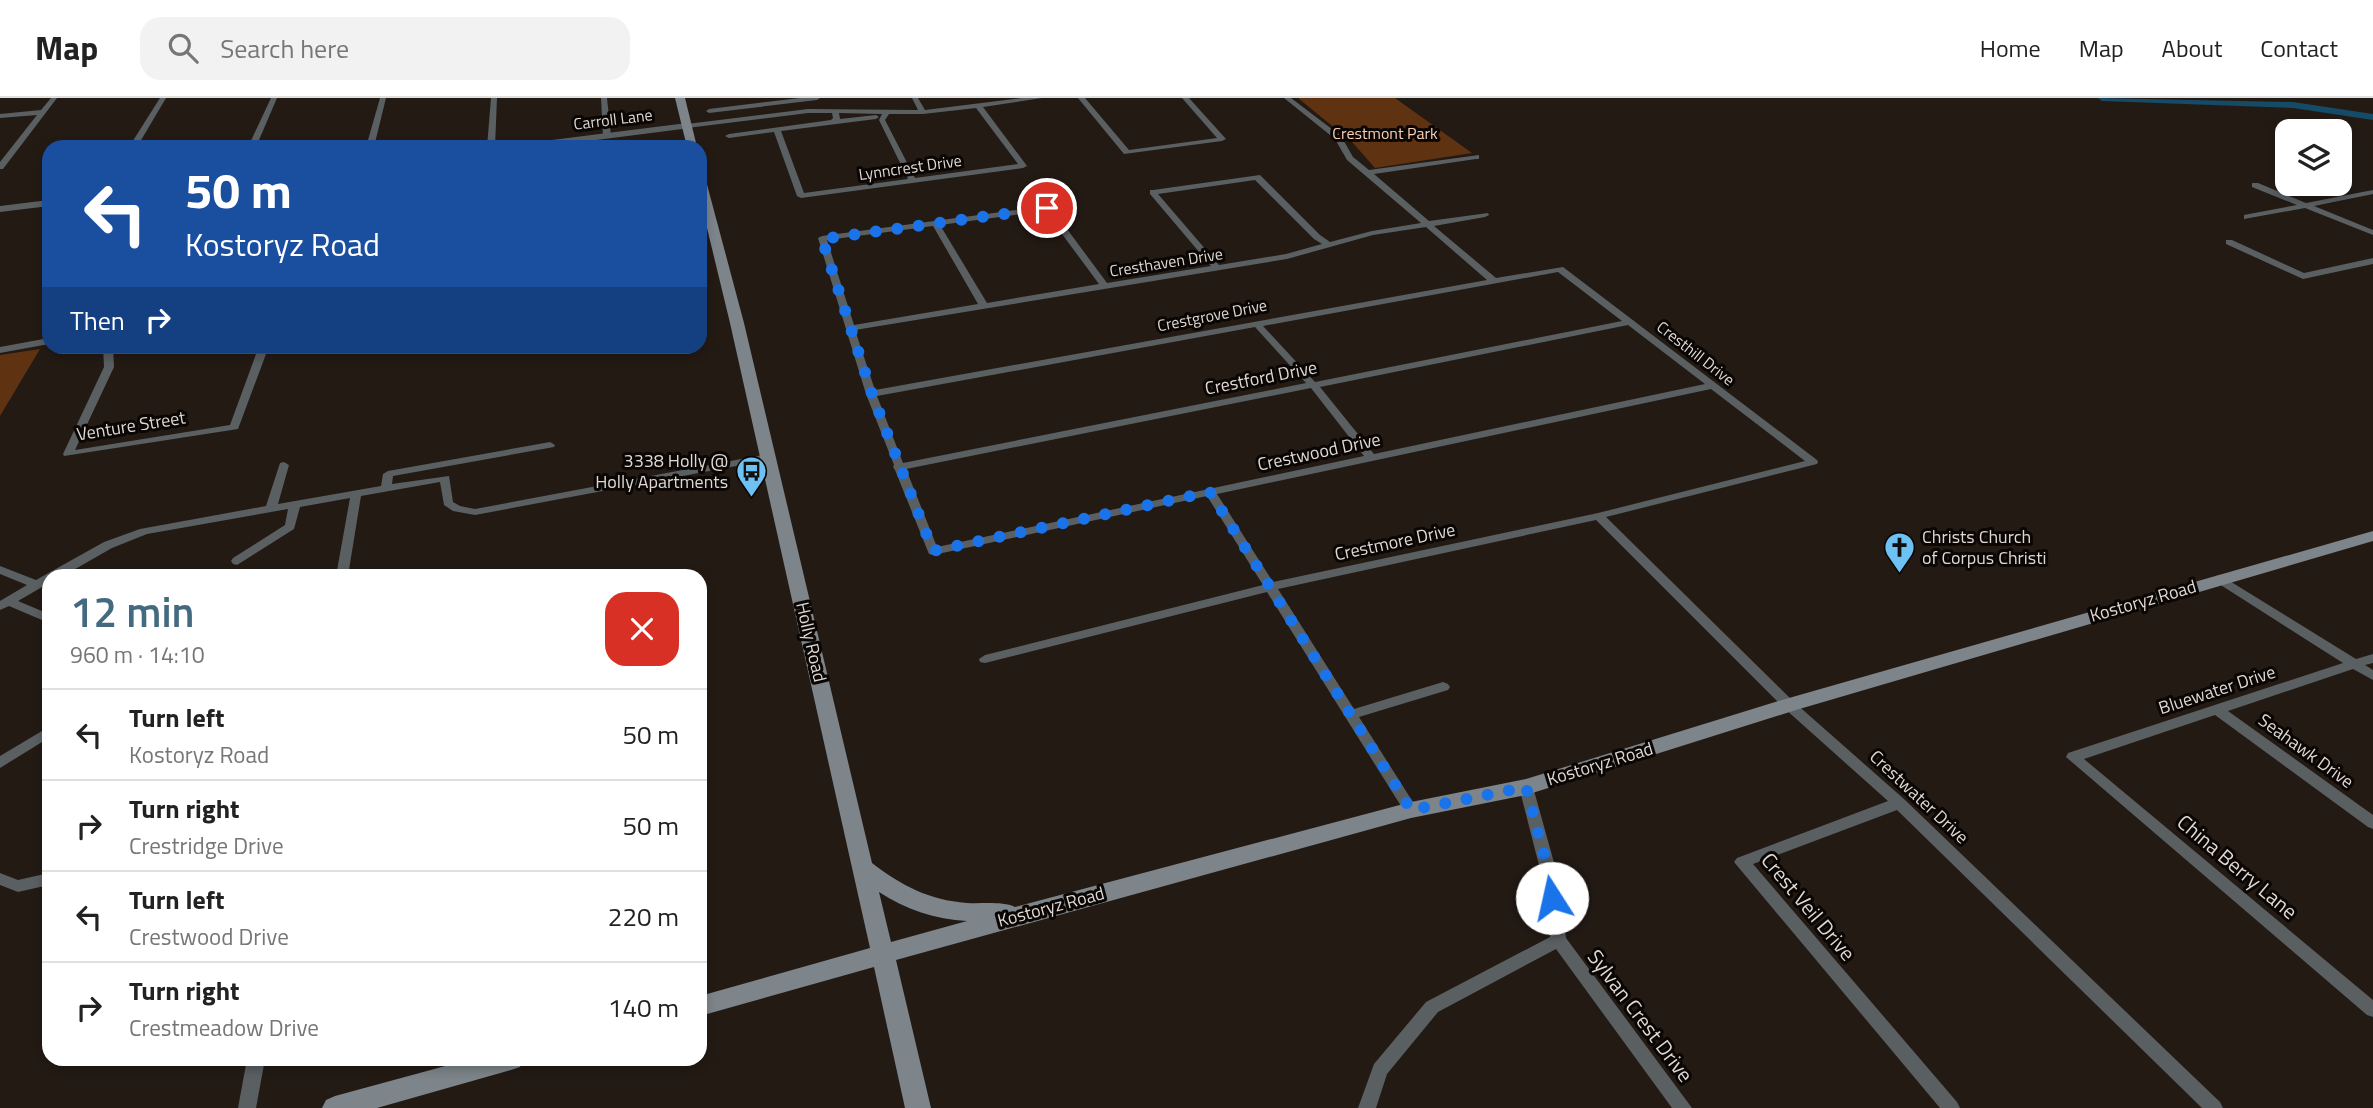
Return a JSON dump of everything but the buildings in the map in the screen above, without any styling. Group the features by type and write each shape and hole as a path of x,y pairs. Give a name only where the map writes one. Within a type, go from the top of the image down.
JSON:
{"main road":[{"path":"680,98 690,140"},
{"name":"Holly Road","path":"707,206 768,457 918,1108"},
{"name":"Kostoryz Road","path":"707,1004 1025,914 1411,810 1526,787 1789,705 2373,536"},
{"path":"863,869 901,897 928,908 958,912 1025,914"},
{"path":"335,1108 486,1066"}],"street":[{"path":"0,167 54,98"},
{"path":"136,140 163,98"},
{"path":"255,140 274,98"},
{"path":"372,140 383,98"},
{"path":"491,140 494,98"},
{"path":"604,98 607,136"},
{"path":"709,111 770,101 817,98"},
{"path":"915,98 923,112"},
{"name":"Carroll Lane","path":"575,140 835,110 923,112 1039,98"},
{"path":"1081,98 1127,152 1222,139"},
{"path":"1185,98 1222,139"},
{"path":"1287,98 1338,138 1350,158 1493,280"},
{"name":"Lynncrest Drive","path":"777,130 801,196 1023,166 978,105"},
{"path":"832,122 837,118 835,110"},
{"path":"0,116 43,112"},
{"path":"886,113 882,120 913,181"},
{"name":"Carroll Lane","path":"729,136 870,119 886,113"},
{"path":"1367,173 1476,157"},
{"path":"1217,268 1153,192 1257,177 1317,237 1329,245"},
{"path":"2255,185 2373,233"},
{"path":"2247,216 2373,192"},
{"path":"0,209 42,204"},
{"path":"933,551 898,467 872,394 822,239 1047,208 1105,286"},
{"name":"Cresthaven Drive","path":"850,328 1287,256 1372,233 1485,215"},
{"path":"935,223 984,306"},
{"path":"2229,242 2303,276 2373,261"},
{"name":"Crestgrove Drive","path":"872,394 1560,269"},
{"name":"Cresthill Drive","path":"1560,269 1813,462"},
{"name":"Crestford Drive","path":"898,467 1631,322"},
{"path":"1256,323 1314,386 1372,459"},
{"path":"0,350 42,342"},
{"name":"Venture Street","path":"108,354 109,367 68,454 233,427 261,354"},
{"name":"Crestwood Drive","path":"933,551 1712,386"},
{"path":"386,489 388,474 550,445"},
{"path":"454,463 446,478 448,503 457,509 475,512 768,457"},
{"name":"Crestmore Drive","path":"985,659 1270,587 1598,516 1813,462"},
{"path":"271,509 284,465"},
{"path":"66,569 108,545 144,531 446,478"},
{"path":"1210,492 1353,714 1411,810"},
{"path":"343,569 356,494"},
{"path":"237,561 290,527 295,504"},
{"name":"Crestwater Drive","path":"1598,516 1789,705 1899,803 2214,1108"},
{"path":"0,570 37,585"},
{"path":"2220,579 2373,676"},
{"path":"4,604 42,582"},
{"path":"4,604 42,617"},
{"name":"Bluewater Drive","path":"2073,757 2373,658"},
{"path":"1353,714 1443,687"},
{"name":"Seahawk Drive","path":"2217,710 2373,823"},
{"path":"0,763 42,736"},
{"name":"China Berry Lane","path":"2073,757 2373,1010"},
{"name":"Sylvan Crest Drive","path":"1526,787 1550,877 1558,940 1682,1108"},
{"name":"Crest Veil Drive","path":"1899,803 1742,862 1951,1108"},
{"path":"0,879 18,886 42,881"},
{"path":"1367,1108 1380,1070 1432,1007 1558,940"},
{"path":"247,1108 255,1066"}],"green space":[{"name":"Crestmont Park","path":"1298,98 1395,98 1472,153 1375,168 1353,143"},
{"path":"40,349 0,416 0,355"}],"waterway":[{"path":"2102,98 2293,105 2373,117"}],"place":[{"name":"3338 Holly @ Holly Apartments","path":"751,498"},
{"name":"Christs Church of Corpus Christi","path":"1899,574"}],"route":[{"path":"1047,208 822,239 872,394 898,467 933,551 1210,492 1353,714 1411,810 1526,787 1550,877 1552,898"}]}
